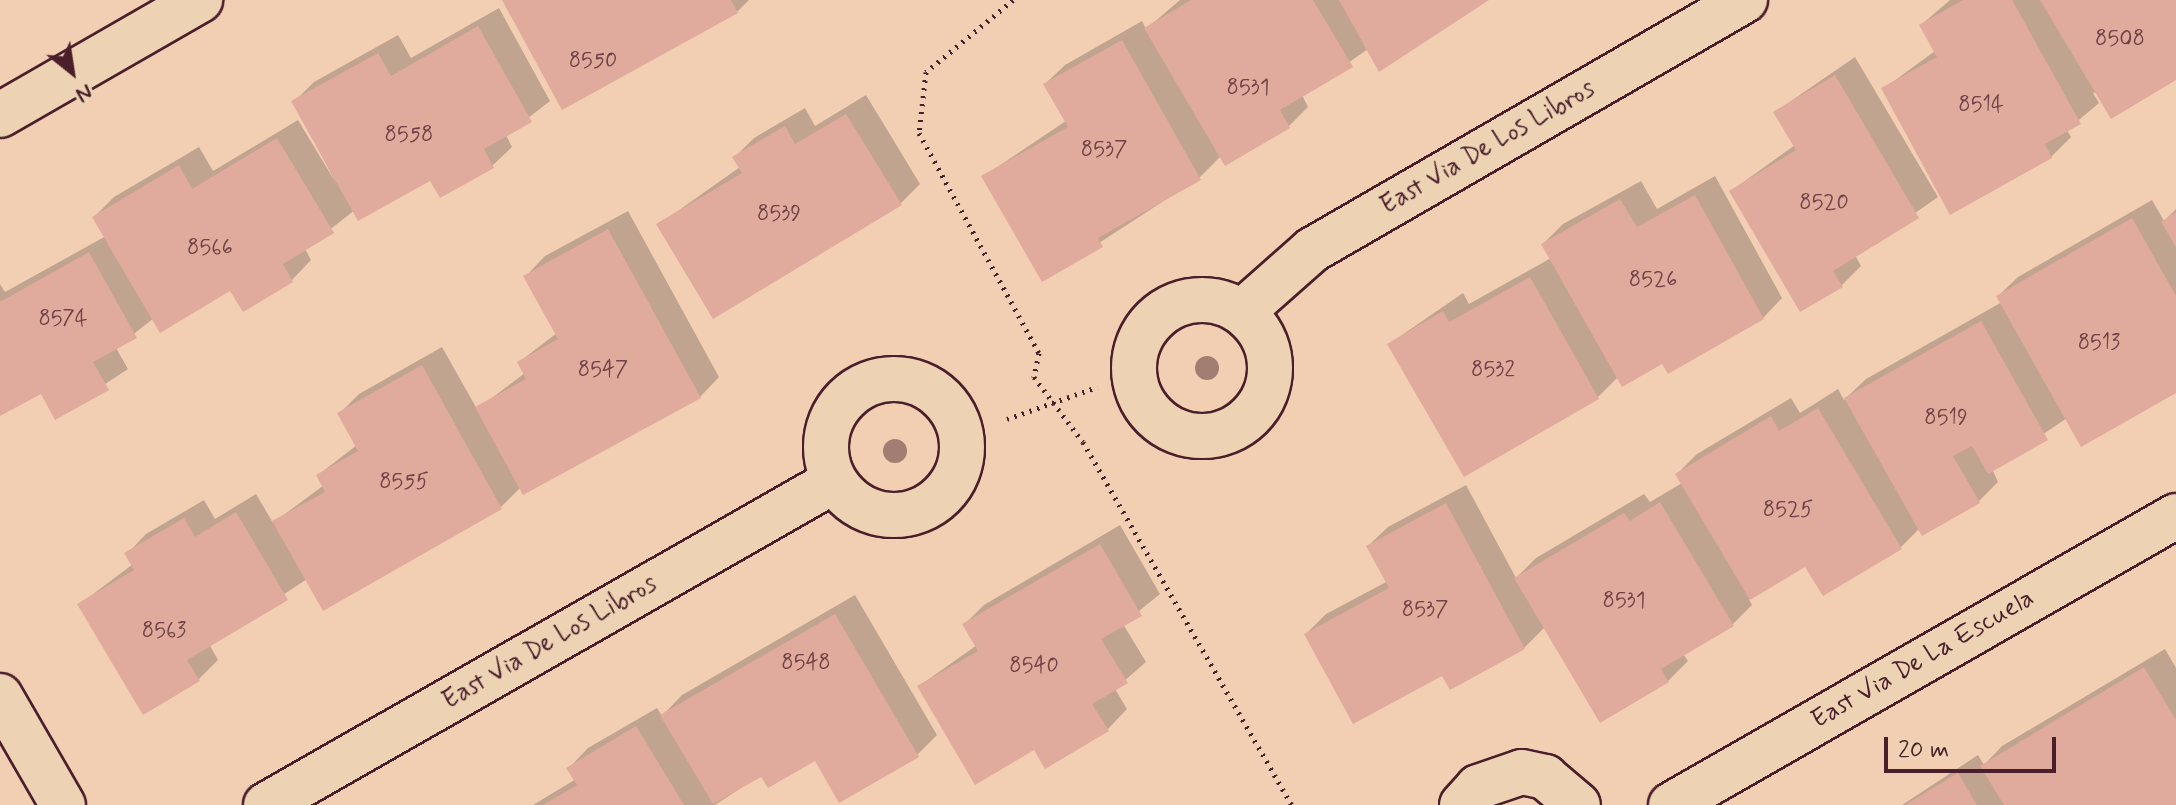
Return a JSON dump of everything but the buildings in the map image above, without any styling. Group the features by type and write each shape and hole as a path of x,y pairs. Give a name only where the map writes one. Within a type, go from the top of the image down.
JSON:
{"street":[{"path":"0,115 200,0"},
{"name":"East Via De Los Libros","path":"1242,312 1312,250 1745,0"},
{"name":"East Via De Los Libros","path":"266,805 834,481"},
{"name":"East Via De La Escuela","path":"1671,805 2173,525"},
{"path":"0,696 63,805"},
{"path":"1462,805 1478,787 1522,772 1545,777 1578,805"}],"path":[{"path":"1013,0 926,72 919,133 1039,353 1034,377 1054,403 1292,805"},
{"path":"1007,419 1097,387"}]}
